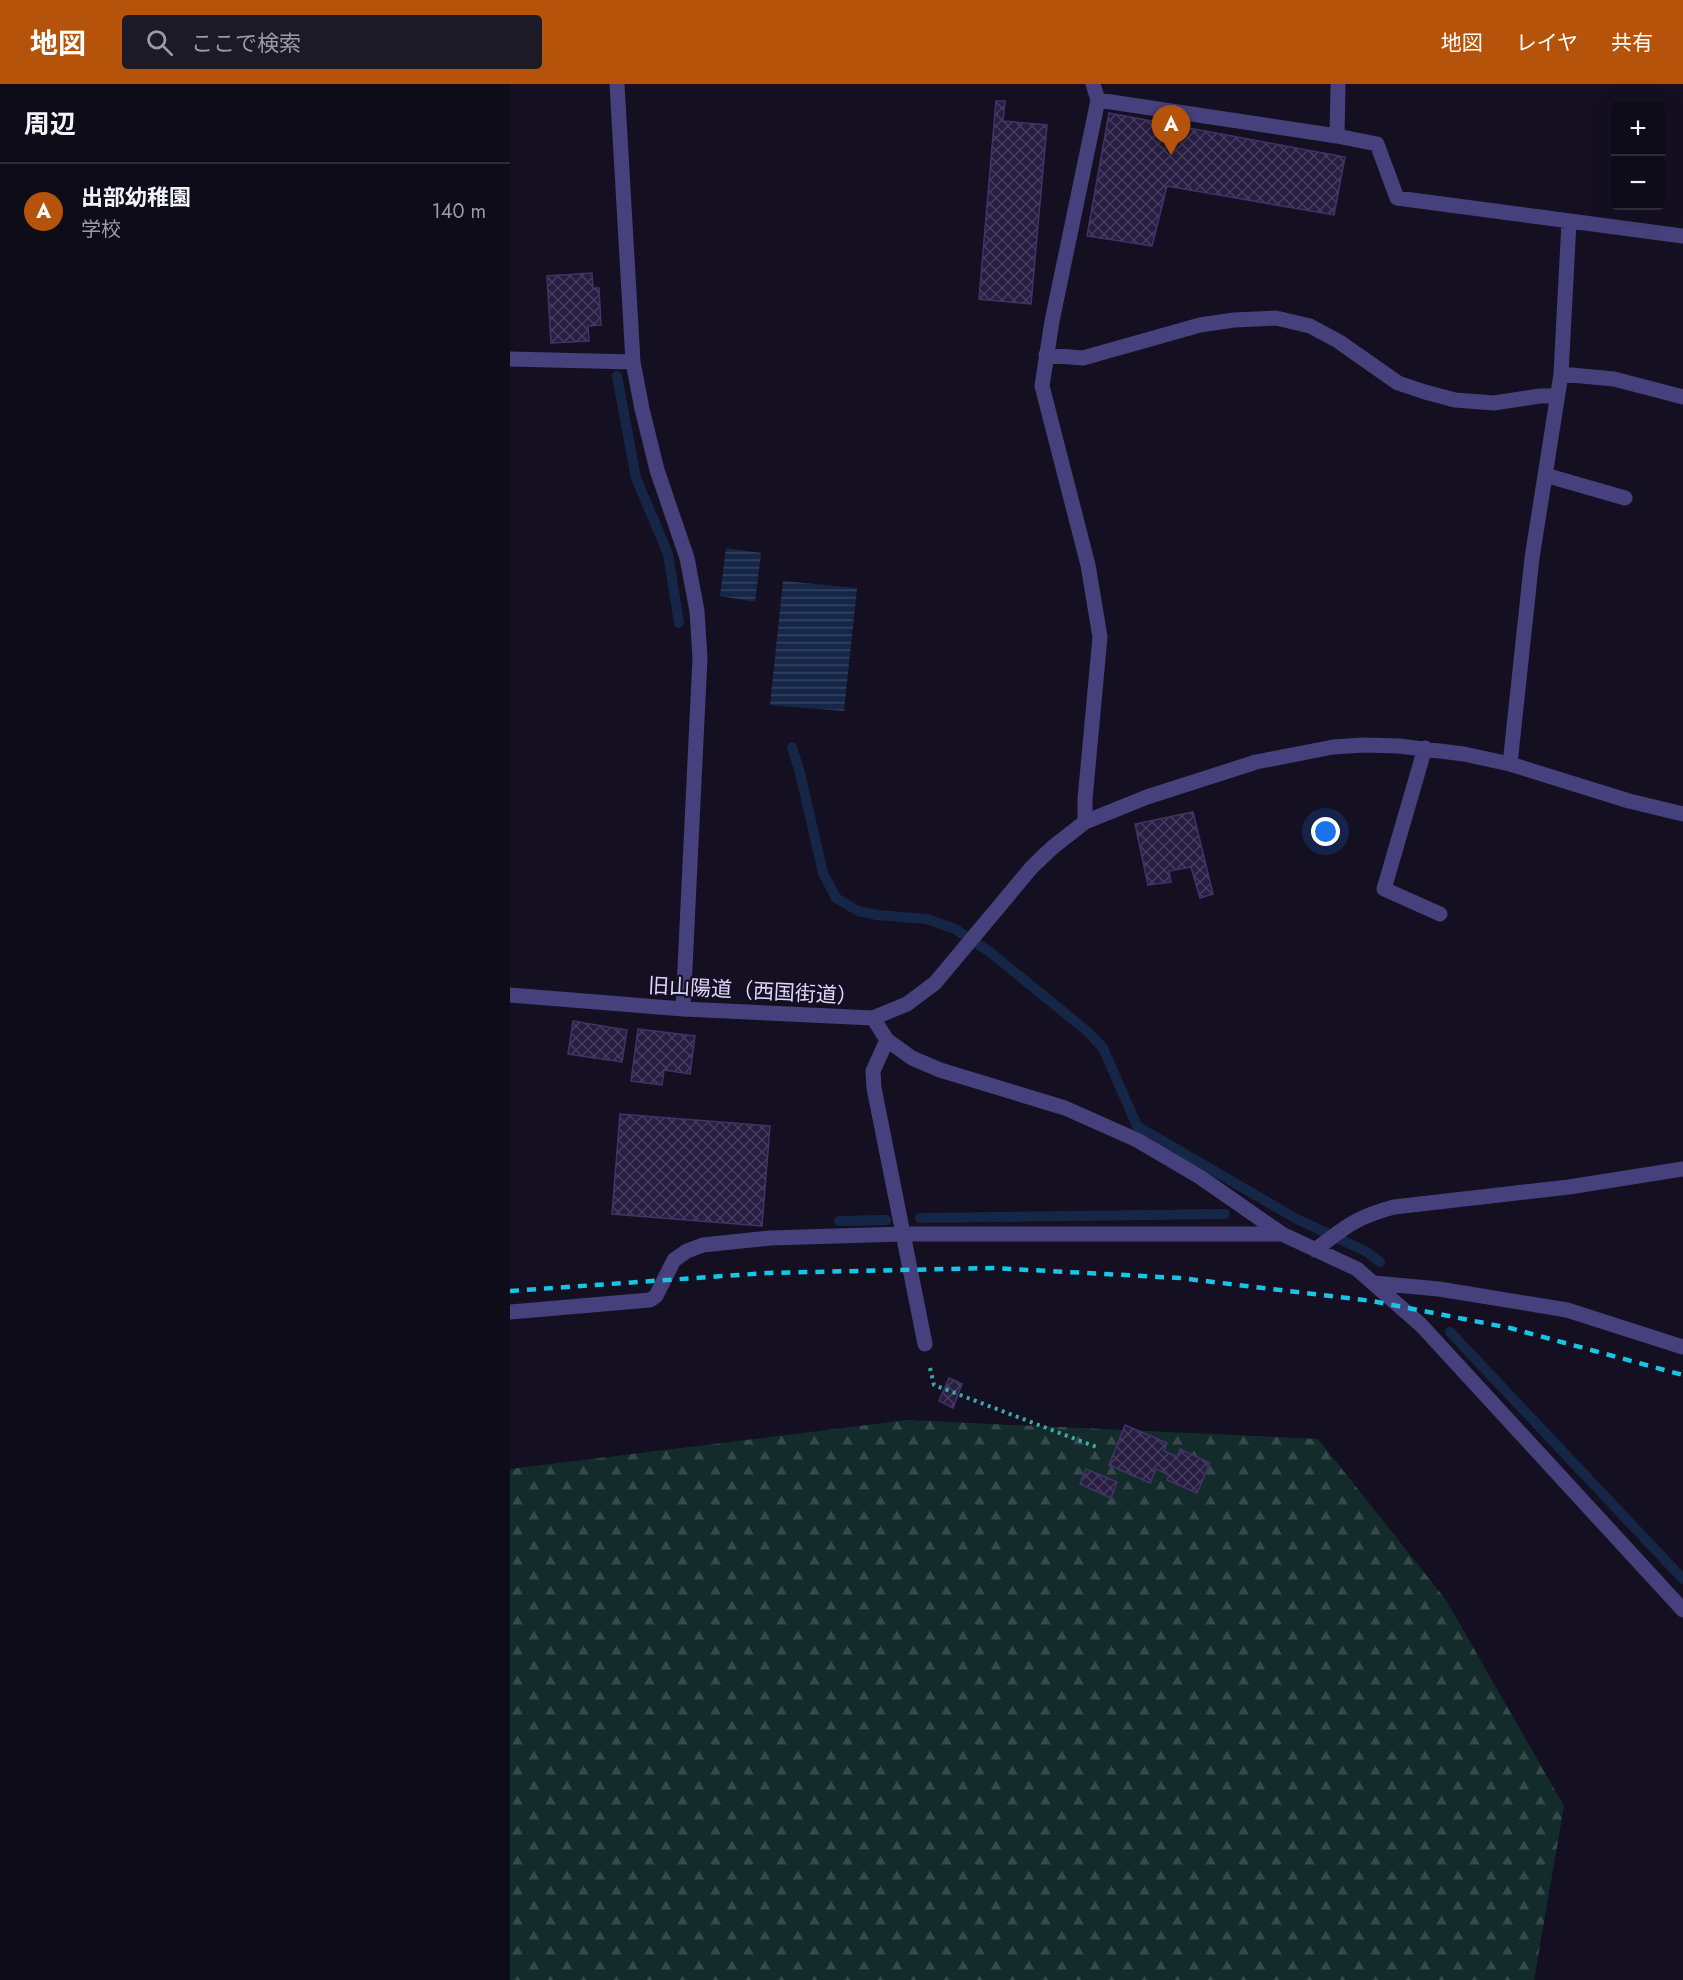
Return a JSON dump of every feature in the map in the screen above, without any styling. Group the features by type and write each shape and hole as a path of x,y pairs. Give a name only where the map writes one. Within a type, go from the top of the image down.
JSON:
{"street":[{"path":"617,84 633,362 657,470 687,558 697,611 700,658 683,1009"},
{"path":"1094,84 1098,100 1046,355 1042,386 1088,565 1100,637 1085,799 1085,822 1147,797 1256,762 1333,747 1364,745 1425,748 1510,764 1629,801 1683,814"},
{"path":"1336,136 1338,84"},
{"path":"1098,100 1377,144 1397,198 1683,236"},
{"path":"1510,764 1532,558 1561,374 1569,222"},
{"path":"1046,355 1083,358 1200,326 1234,320 1276,318 1310,326 1338,341 1398,382 1425,392 1455,400 1494,403 1540,396 1557,396"},
{"path":"510,359 633,362"},
{"path":"1561,374 1614,379 1683,397"},
{"path":"1545,475 1625,498"},
{"path":"1425,748 1384,889 1440,914"},
{"name":"旧山陽道（西国街道）","path":"510,995 683,1009 873,1018 908,1004 935,983 1032,867 1085,822"},
{"path":"873,1018 887,1040 912,1058 940,1070 1065,1108 1137,1140 1200,1177 1282,1234 1319,1246 1357,1269 1421,1324 1683,1610"},
{"path":"887,1040 873,1071 874,1088 925,1344"},
{"path":"1319,1246 1342,1229 1371,1213 1394,1207 1569,1187 1683,1168"},
{"path":"510,1312 650,1300 656,1296 674,1260 687,1251 704,1245 770,1238 903,1234 1282,1234"},
{"path":"1374,1282 1439,1289 1567,1310 1683,1347"}],"path":[{"path":"942,1388 1099,1448"}],"green space":[{"path":"907,1420 1318,1439 1446,1600 1564,1806 1534,1980 510,1980 510,1469"}],"water":[{"path":"726,548 761,553 755,602 720,596"},
{"path":"783,581 857,588 844,711 770,705"}],"building":[{"path":"996,101 1005,101 1003,121 1047,125 1031,304 979,299"},
{"path":"1109,113 1345,157 1334,215 1167,186 1152,246 1087,236"},
{"path":"592,273 593,288 599,288 601,325 588,326 589,341 551,343 547,276"},
{"path":"1193,812 1213,894 1200,898 1191,867 1169,871 1171,882 1148,885 1135,824"},
{"path":"573,1021 627,1030 622,1062 568,1054"},
{"path":"638,1029 695,1036 690,1074 664,1070 662,1085 631,1081"},
{"path":"620,1114 770,1126 762,1226 612,1214"},
{"path":"949,1378 962,1384 953,1408 939,1401"},
{"path":"1125,1425 1167,1443 1164,1451 1177,1457 1180,1449 1210,1463 1197,1493 1167,1480 1169,1475 1156,1469 1150,1483 1109,1465"},
{"path":"1086,1469 1117,1482 1111,1498 1080,1484"}],"waterway":[{"path":"617,376 636,478 668,554 679,623"},
{"path":"792,747 823,873 836,898 858,911 927,919 955,929 990,952 1088,1032 1103,1048 1137,1126 1295,1218 1367,1252 1380,1262"},
{"path":"920,1218 1225,1214"},
{"path":"839,1221 886,1220"},
{"path":"1450,1332 1683,1579"}],"railway":[{"path":"510,1291 767,1273 993,1268 1180,1278 1372,1301 1510,1328 1683,1375"}],"place":[{"name":"出部幼稚園","path":"1171,155"}]}
